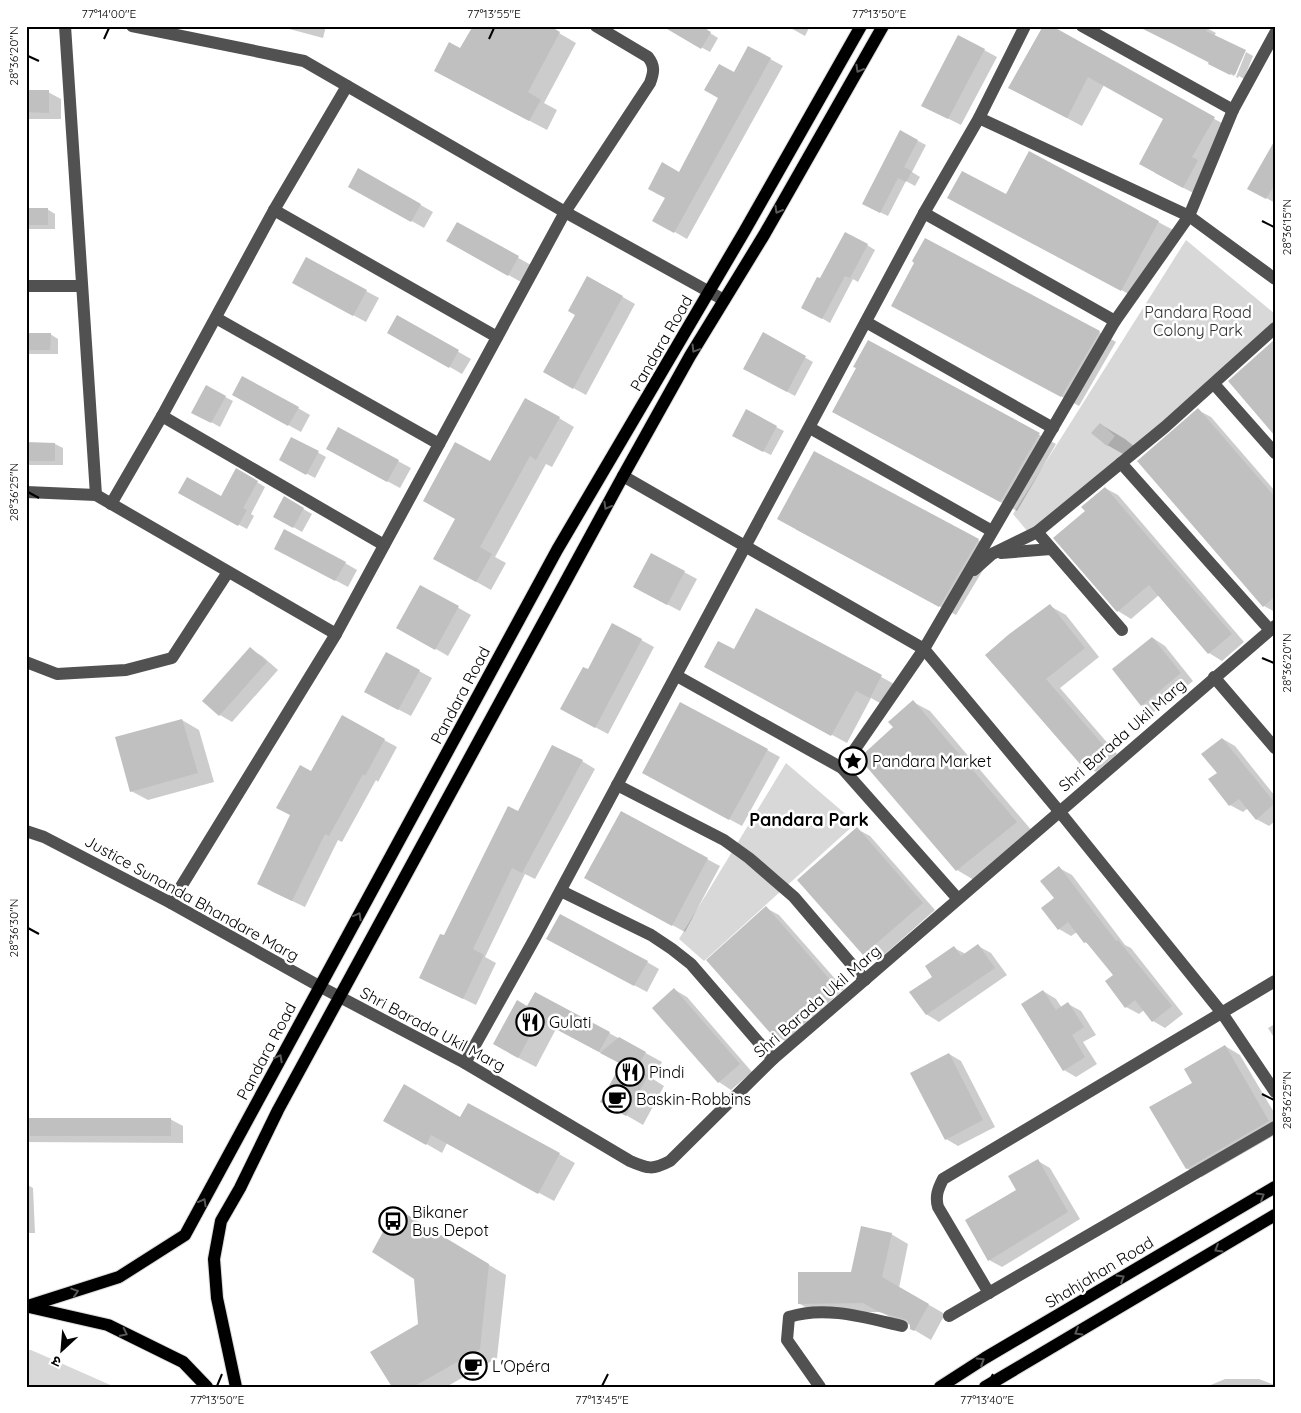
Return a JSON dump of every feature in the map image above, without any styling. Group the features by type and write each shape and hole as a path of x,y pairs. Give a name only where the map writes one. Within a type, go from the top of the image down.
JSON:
{"main road":[{"name":"Pandara Road","path":"27,1306 119,1277 185,1235 557,550 709,292 861,26"},
{"name":"Pandara Road","path":"236,1387 216,1298 214,1259 221,1221 240,1188 278,1110 623,476 690,356 764,234 883,26"},
{"name":"Shahjahan Road","path":"940,1387 992,1354 1275,1187"},
{"path":"985,1387 1275,1215"},
{"path":"27,1306 108,1325 184,1362 207,1387"}],"street":[{"path":"65,26 96,495"},
{"path":"132,26 304,61 565,212 724,300"},
{"path":"171,903 336,634 565,212 650,83 654,73 654,65 648,57 596,26"},
{"path":"465,1063 677,676 924,213 979,118 1024,26"},
{"path":"1082,26 1233,110"},
{"path":"842,768 924,649 1115,321 1189,216 1233,110 1274,38"},
{"path":"111,504 162,416 274,210 347,86"},
{"path":"979,118 1189,216 1275,280"},
{"path":"274,210 497,337"},
{"path":"924,213 1115,321"},
{"path":"26,286 82,286"},
{"path":"216,318 439,444"},
{"path":"866,322 1053,428"},
{"path":"968,575 992,554 1037,532 1214,384 1275,328"},
{"path":"1214,384 1275,453"},
{"path":"162,416 384,545"},
{"path":"810,428 992,532"},
{"path":"1121,463 1272,628"},
{"path":"623,476 924,649 1059,811 1222,1013 1275,1092"},
{"path":"26,492 96,495 336,634"},
{"path":"1037,532 1122,630"},
{"path":"992,554 1051,549"},
{"path":"26,662 57,674 126,670 172,658 228,572"},
{"name":"Shri Barada Ukil Marg","path":"340,998 465,1063 630,1161 646,1168 657,1168 670,1161 774,1059 1272,628"},
{"path":"677,676 842,768 958,899"},
{"path":"1214,677 1275,748"},
{"path":"618,785 724,840 755,863 794,897 865,980"},
{"name":"Justice Sunanda Bhandare Marg","path":"26,831 44,837 171,903 340,998"},
{"path":"561,890 650,935 691,964 774,1059"},
{"path":"989,1293 938,1207 935,1198 943,1179 1275,981"},
{"path":"949,1316 1275,1127"},
{"path":"820,1387 787,1340 790,1317 803,1312 841,1313 902,1326"}],"green space":[{"name":"Pandara Road Colony Park","path":"1186,240 1275,314 1275,324 1164,425 1028,532 1013,514"},
{"path":"786,763 856,823 704,961 679,939"},
{"path":"26,1350 31,1350 115,1387 26,1387"}],"building":[{"path":"473,26 550,26 560,32 528,92 541,100 529,121 434,71 449,42 460,48"},
{"path":"662,26 700,26 711,32 701,49"},
{"path":"1043,26 1052,26 1215,117 1192,157 1198,160 1183,188 1139,164 1163,119 1088,77 1067,118 1008,88"},
{"path":"1137,26 1209,26 1206,31 1246,50 1235,75 1231,73 1230,75 1208,64 1209,62"},
{"path":"958,35 985,49 948,119 921,106"},
{"path":"748,46 771,58 674,233 652,221 665,198 648,189 662,162 679,172 718,98 704,90 719,64 734,72"},
{"path":"26,90 49,90 49,113 26,112"},
{"path":"900,130 918,140 904,167 912,171 906,182 898,178 880,213 862,204"},
{"path":"1275,140 1275,184 1266,199 1247,189"},
{"path":"1029,151 1159,221 1121,291 947,198 962,171 1006,194"},
{"path":"358,168 421,204 411,222 348,187"},
{"path":"26,208 48,208 48,225 26,225"},
{"path":"457,222 519,256 508,276 446,241"},
{"path":"845,232 868,244 850,278 845,276 822,319 801,308 817,277 820,278"},
{"path":"925,238 1100,331 1061,397 891,306"},
{"path":"306,257 367,290 353,316 292,283"},
{"path":"587,276 623,296 573,389 543,372 575,315 568,311"},
{"path":"397,315 459,350 449,368 387,333"},
{"path":"763,332 806,356 787,392 743,369"},
{"path":"26,333 51,333 50,350 26,350"},
{"path":"1275,339 1275,436 1228,381"},
{"path":"868,340 1040,433 1000,502 832,412 856,368 853,367"},
{"path":"242,376 299,407 288,426 232,395"},
{"path":"206,385 226,396 211,423 191,413"},
{"path":"525,398 560,417 536,460 530,456 480,547 492,554 476,582 433,559 455,519 423,501 455,442 490,461"},
{"path":"1198,408 1275,497 1275,596 1263,607 1137,461"},
{"path":"746,409 777,426 763,452 732,436"},
{"path":"1100,423 1115,436 1107,446 1091,433"},
{"path":"338,427 399,460 387,482 326,449"},
{"path":"291,437 319,451 306,475 279,460"},
{"path":"26,442 55,443 55,461 26,461"},
{"path":"814,451 979,539 939,607 777,519"},
{"path":"236,468 258,481 243,508 247,510 238,526 178,493 187,477 221,496"},
{"path":"1105,487 1232,634 1208,654 1149,585 1117,612 1053,538 1085,511 1081,507"},
{"path":"284,496 304,508 293,528 273,517"},
{"path":"284,529 346,562 335,581 274,549"},
{"path":"651,553 685,571 667,605 633,587"},
{"path":"420,585 459,606 435,650 396,628"},
{"path":"1050,604 1085,648 1046,679 1103,745 1080,764 985,655 1008,635"},
{"path":"756,608 882,675 870,698 856,691 831,736 704,667 718,641 734,649"},
{"path":"612,623 642,639 595,728 560,709 583,667 588,669"},
{"path":"1152,637 1181,673 1141,706 1112,669"},
{"path":"250,647 267,662 219,716 202,701"},
{"path":"386,652 420,670 398,710 364,692"},
{"path":"913,700 1017,822 956,871 859,758 893,727 888,722"},
{"path":"680,702 768,749 729,820 642,773"},
{"path":"342,715 385,739 365,776 363,774 329,836 325,834 292,901 257,884 290,815 276,808 300,765 311,771"},
{"path":"182,719 198,773 130,792 115,737"},
{"path":"1222,738 1275,803 1256,820 1239,799 1229,806 1208,779 1217,773 1201,754"},
{"path":"552,745 583,760 522,873 512,868 473,949 484,955 463,999 419,978 440,934 444,935 508,806 518,811"},
{"path":"621,811 708,858 672,926 584,878"},
{"path":"857,827 923,903 863,955 797,880"},
{"path":"1059,866 1116,941 1118,940 1172,1006 1152,1022 1135,1000 1125,1008 1105,981 1113,975 1068,922 1058,930 1041,908 1054,898 1040,881"},
{"path":"766,906 832,982 772,1035 706,960"},
{"path":"560,914 648,961 634,986 546,939"},
{"path":"978,944 995,968 926,1015 909,992 932,977 925,966 954,946 961,956"},
{"path":"674,988 740,1064 718,1083 652,1008"},
{"path":"1043,990 1056,1010 1068,1002 1084,1027 1072,1035 1085,1057 1063,1071 1021,1004"},
{"path":"535,992 610,1032 599,1052 539,1020 518,1058 493,1044 517,1000 527,1006"},
{"path":"619,1037 646,1052 636,1069 648,1075 626,1116 600,1102 621,1064 600,1053"},
{"path":"1225,1045 1269,1121 1186,1169 1149,1107 1192,1083 1184,1069"},
{"path":"949,1053 983,1120 945,1140 910,1073"},
{"path":"404,1084 460,1117 468,1103 560,1153 538,1194 431,1135 426,1145 383,1121"},
{"path":"29,1118 171,1118 171,1136 30,1136"},
{"path":"1038,1159 1068,1212 988,1261 965,1220 1016,1190 1008,1176"},
{"path":"396,1208 489,1264 480,1349 413,1387 392,1387 370,1352 418,1324 414,1279 372,1252"},
{"path":"861,1226 892,1233 882,1277 929,1304 914,1331 910,1329 910,1324 907,1320 879,1312 863,1303 798,1304 798,1272 851,1272"}],"place":[{"name":"Pandara Market","path":"853,761"},
{"name":"Gulati","path":"530,1022"},
{"name":"Pindi","path":"630,1072"},
{"name":"Baskin-Robbins","path":"617,1099"},
{"name":"Bikaner Bus Depot","path":"393,1221"},
{"name":"L'Opéra","path":"473,1366"}],"district":[{"name":"Pandara Park","path":"809,820"}]}
